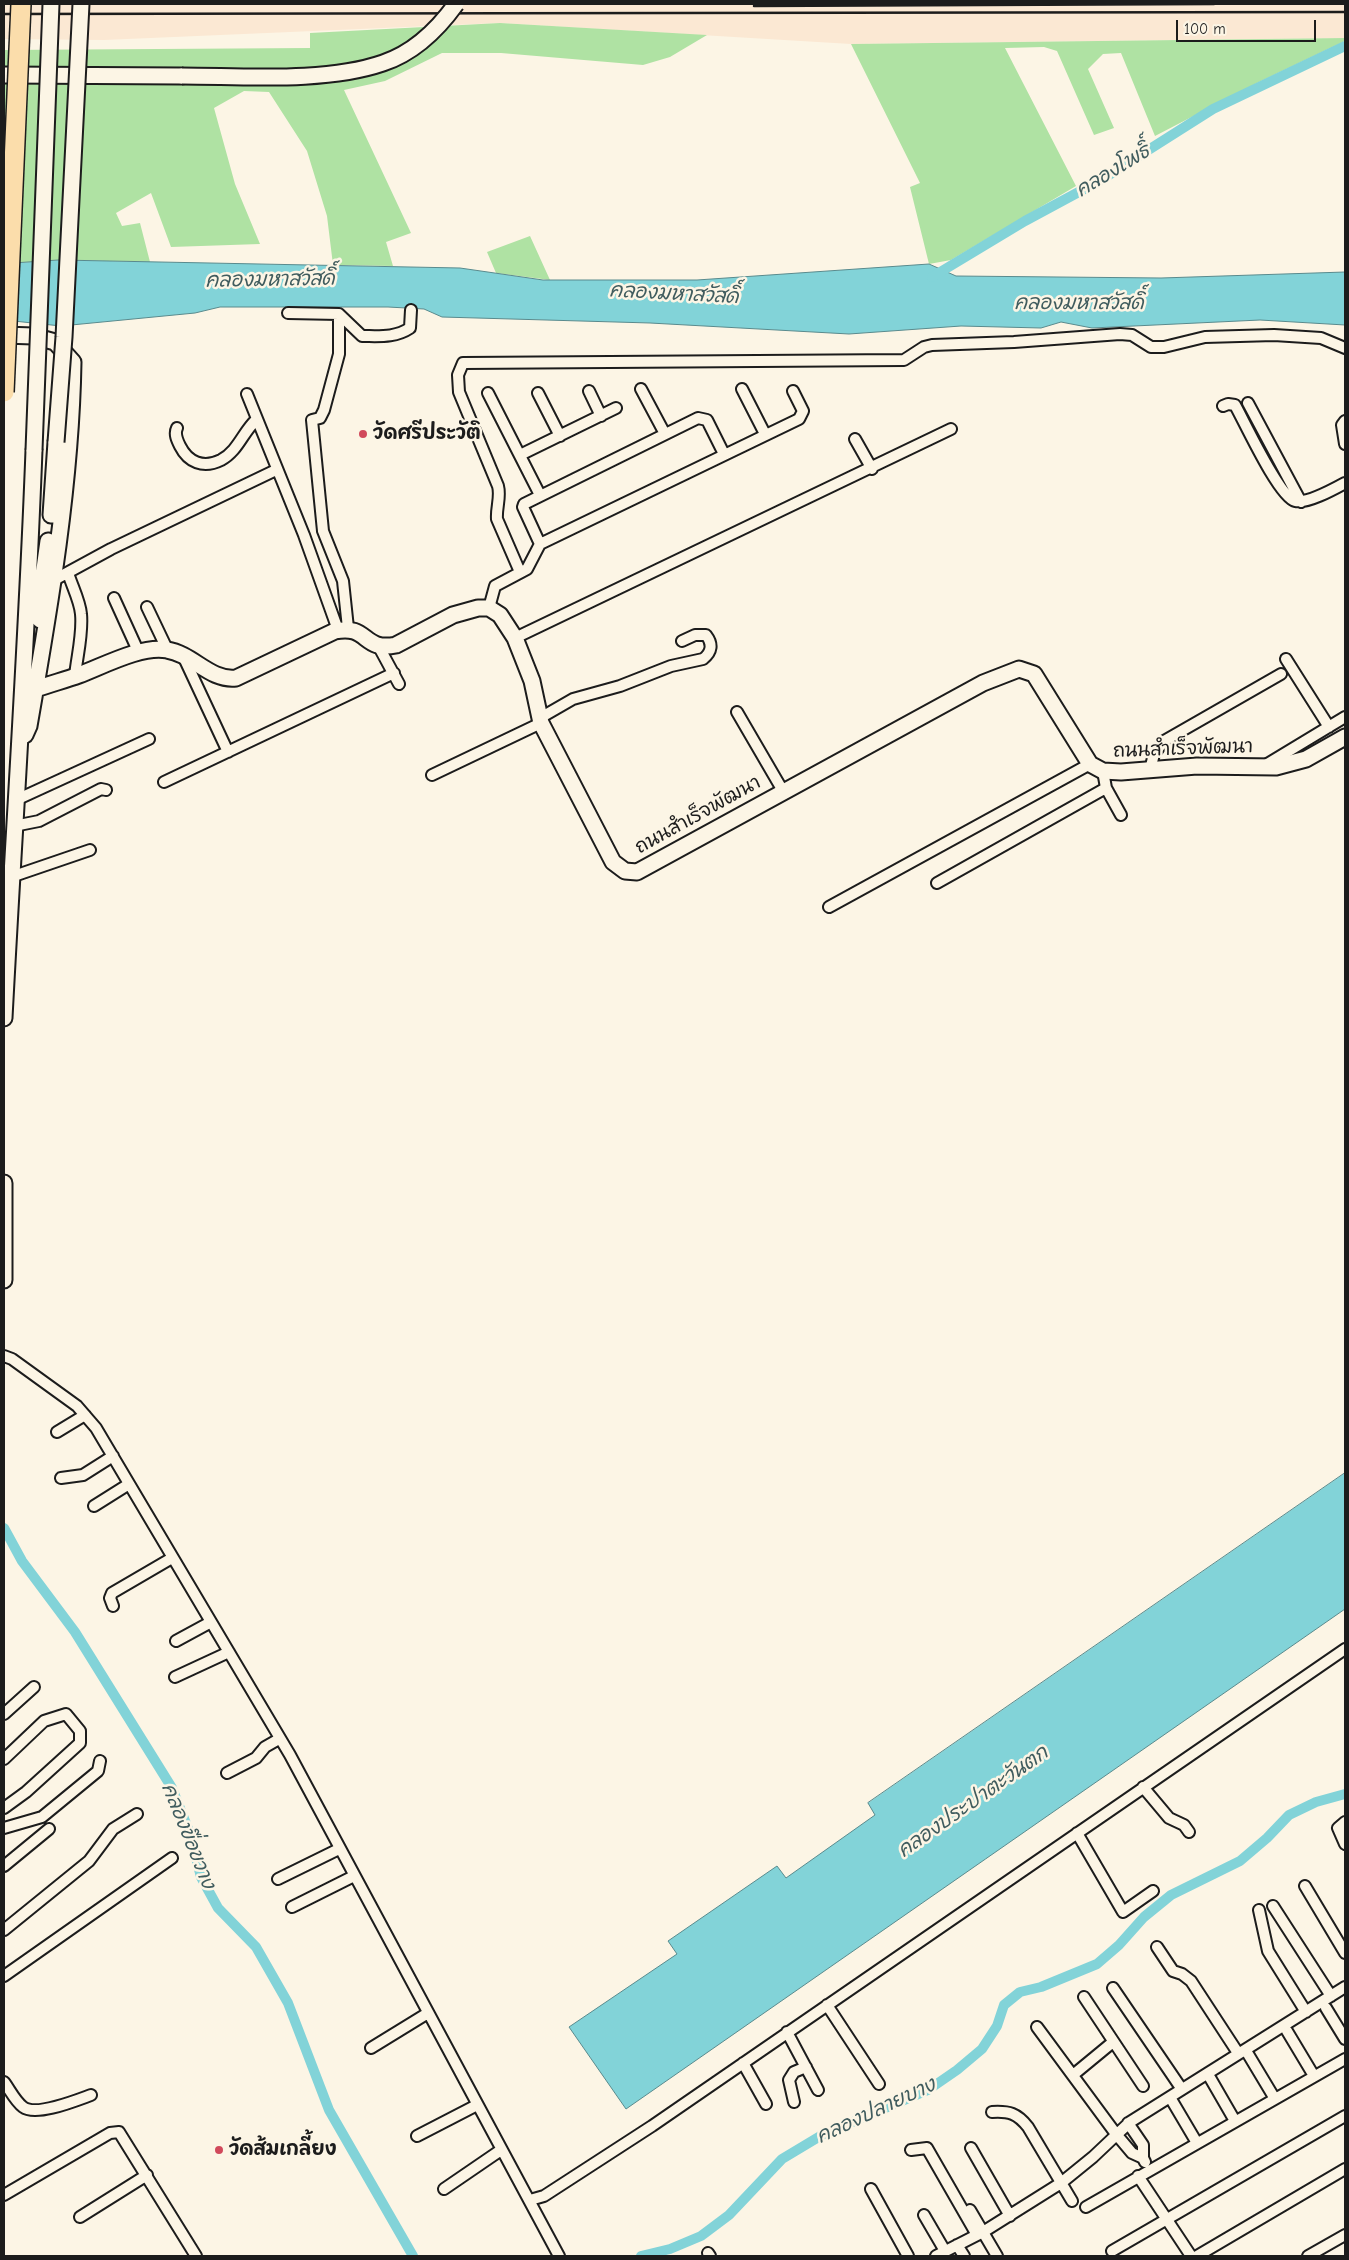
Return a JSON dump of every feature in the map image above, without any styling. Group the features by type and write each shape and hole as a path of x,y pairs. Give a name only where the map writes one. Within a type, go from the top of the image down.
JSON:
{"highway":[{"path":"4,392 21,4"}],"main road":[{"path":"4,1018 18,751 27,623 51,4"},
{"path":"42,646 39,609 48,544 64,337 81,4"},
{"path":"4,75 304,75 350,71 384,63 416,46 445,19 456,4"},
{"path":"4,335 33,336 55,342 73,362 72,411 61,576 42,646 29,726 18,751"},
{"path":"36,689 139,653 166,649 186,656 215,676 225,679 236,678 343,629 356,630 368,641 379,647 396,645 453,615 478,608 489,608"},
{"name":"ถนนสำเร็จพัฒนา","path":"489,608 500,615 515,638 532,681 541,720 613,862 625,871 637,872 983,682 1019,669 1034,674 1096,768 1121,772 1197,766 1276,767 1306,758 1345,737"},
{"path":"4,1183 4,1280"}],"street":[{"path":"288,313 339,314 362,336 390,336 403,333 410,328 411,310"},
{"path":"339,314 339,354 324,410 320,418 312,420 322,531 343,582 343,629"},
{"path":"520,572 497,519 496,512 500,493 498,486 459,392 458,375 463,363 904,360 924,347 932,345 1021,342 1120,334 1132,336 1151,347 1164,347 1205,337 1274,336 1321,338 1345,348"},
{"path":"641,388 665,434"},
{"path":"742,389 764,434"},
{"path":"589,391 601,416"},
{"path":"489,608 495,586 528,568 540,544 803,416 803,411 792,391"},
{"path":"488,393 540,495"},
{"path":"538,393 560,436"},
{"path":"247,394 276,470 343,629"},
{"path":"1248,402 1300,502"},
{"path":"1223,406 1228,404 1235,405 1265,463 1286,496 1300,502 1345,483"},
{"path":"520,455 616,408"},
{"path":"540,544 523,507 524,504 540,495 698,418 707,420 724,454"},
{"path":"177,428 177,440 189,460 196,464 209,464 226,456 241,441 247,428 256,420"},
{"path":"1345,421 1342,425 1345,444"},
{"path":"515,638 872,469 951,429"},
{"path":"855,439 872,469"},
{"path":"75,676 78,644 81,634 81,612 61,576 120,545 276,470"},
{"path":"114,598 139,653"},
{"path":"147,607 166,649"},
{"path":"432,775 541,720 573,699 620,686 671,666 703,659 711,646 706,635 695,635 682,641"},
{"path":"379,647 399,684"},
{"path":"186,656 185,660 228,752"},
{"path":"1286,659 1329,727"},
{"path":"164,782 394,673"},
{"path":"1150,770 1154,754 1164,740 1281,674"},
{"path":"737,712 783,791"},
{"path":"1264,767 1345,717"},
{"path":"16,800 149,739"},
{"path":"829,907 1096,768 1120,815"},
{"path":"937,883 1106,788"},
{"path":"14,826 39,821 100,789 106,790"},
{"path":"11,877 90,850"},
{"path":"4,1356 12,1359 49,1385 86,1415 113,1456 290,1755 559,2256"},
{"path":"57,1432 86,1415"},
{"path":"60,1478 84,1475 113,1456"},
{"path":"94,1506 129,1484"},
{"path":"113,1606 110,1598 112,1593 172,1558"},
{"path":"176,1641 211,1622"},
{"path":"530,2200 540,2199 743,2063 1345,1649"},
{"path":"175,1677 229,1652"},
{"path":"4,1714 34,1687"},
{"path":"4,1758 44,1721 66,1714 80,1732 80,1743 26,1792 4,1808"},
{"path":"227,1773 256,1758 265,1747 279,1739"},
{"path":"4,1828 42,1817 98,1771 100,1761"},
{"path":"1143,1787 1169,1818 1184,1825 1189,1832"},
{"path":"4,1930 89,1861 113,1829 137,1814"},
{"path":"1345,1822 1338,1828 1345,1844"},
{"path":"4,1866 49,1829"},
{"path":"1077,1833 1123,1912 1152,1891"},
{"path":"278,1880 339,1849"},
{"path":"4,1976 172,1858"},
{"path":"292,1908 354,1876"},
{"path":"1305,1886 1345,1953"},
{"path":"1273,1906 1331,1996"},
{"path":"1259,1910 1268,1951 1306,2012"},
{"path":"1157,1947 1173,1971 1182,1974 1191,1981 1275,2098"},
{"path":"924,2215 940,2254 980,2234 1060,2183 1093,2157 1128,2123 1181,2088 1243,2053 1345,1987"},
{"path":"1113,1988 1181,2088"},
{"path":"1084,1997 1143,2086"},
{"path":"827,2005 879,2084"},
{"path":"1326,2008 1345,2039"},
{"path":"371,2048 428,2013"},
{"path":"1037,2027 1116,2134 1132,2153 1143,2158"},
{"path":"1287,2031 1314,2076"},
{"path":"787,2032 818,2090"},
{"path":"1073,2075 1113,2042"},
{"path":"1086,2207 1345,2059"},
{"path":"743,2063 766,2104"},
{"path":"794,2102 789,2080 794,2072 806,2067"},
{"path":"1208,2076 1235,2121"},
{"path":"4,2082 20,2105 32,2110 57,2106 92,2095"},
{"path":"1171,2099 1197,2143"},
{"path":"417,2136 477,2105"},
{"path":"992,2112 1009,2111 1020,2117 1028,2127 1072,2201"},
{"path":"1112,2251 1345,2116"},
{"path":"1128,2123 1143,2145 1143,2158 1150,2169"},
{"path":"4,2195 113,2132 120,2132 196,2256"},
{"path":"911,2150 927,2148 980,2234 997,2256"},
{"path":"971,2148 1010,2216"},
{"path":"444,2189 501,2150"},
{"path":"944,2168 980,2234"},
{"path":"1197,2256 1345,2169"},
{"path":"80,2217 147,2175"},
{"path":"1138,2176 1191,2256"},
{"path":"871,2189 908,2256"},
{"path":"1308,2256 1345,2235"},
{"path":"957,2245 964,2256"}],"shaded area":[{"path":"4,4 1345,4 1345,38 851,44 500,23 104,40 4,39"}],"green space":[{"path":"500,23 707,35 670,57 643,65 501,53 442,53 385,81 344,90 411,233 386,242 393,266 333,265 327,216 307,151 269,92 244,91 214,108 235,184 260,244 171,247 151,193 116,213 122,226 140,223 150,262 59,260 4,264 4,79 187,69 4,68 4,50 310,48 310,33"},
{"path":"1345,38 1345,41 1259,82 1155,136 1121,53 1103,54 1088,69 1114,128 1094,135 1057,51 1044,47 1005,48 1076,186 951,260 929,264 910,187 920,183 851,44"},
{"path":"530,236 550,280 496,273 487,252"}],"water":[{"name":"คลองมหาสวัสดิ์","path":"59,260 460,268 543,280 697,280 929,264 956,276 1161,278 1345,272 1345,325 1260,320 1092,328 1061,322 1041,328 961,326 849,334 650,323 442,317 424,309 388,307 220,307 195,313 61,326 4,320 4,264"},
{"name":"คลองประปาตะวันตก","path":"1345,1473 1345,1609 626,2109 569,2027 677,1954 668,1941 777,1866 786,1878 875,1815 868,1803"}],"waterway":[{"name":"คลองโพธิ์","path":"932,277 1025,221 1101,180 1213,109 1345,46"},
{"name":"คลองขื่อขวาง","path":"4,1528 22,1561 75,1632 172,1788 189,1831 201,1877 218,1908 256,1947 288,2003 329,2110 413,2256"},
{"name":"คลองปลายบาง","path":"641,2256 670,2249 701,2236 729,2215 782,2159 822,2135 928,2090 957,2070 982,2049 997,2026 1004,2005 1020,1992 1041,1987 1097,1964 1119,1945 1144,1917 1171,1895 1240,1861 1267,1838 1289,1815 1316,1802 1345,1794"}],"railway":[{"path":"754,6 1214,4"},
{"path":"4,14 1345,12"}],"place":[{"name":"วัดศรีประวัติ","path":"363,434"},
{"name":"วัดส้มเกลี้ยง","path":"219,2150"}]}
